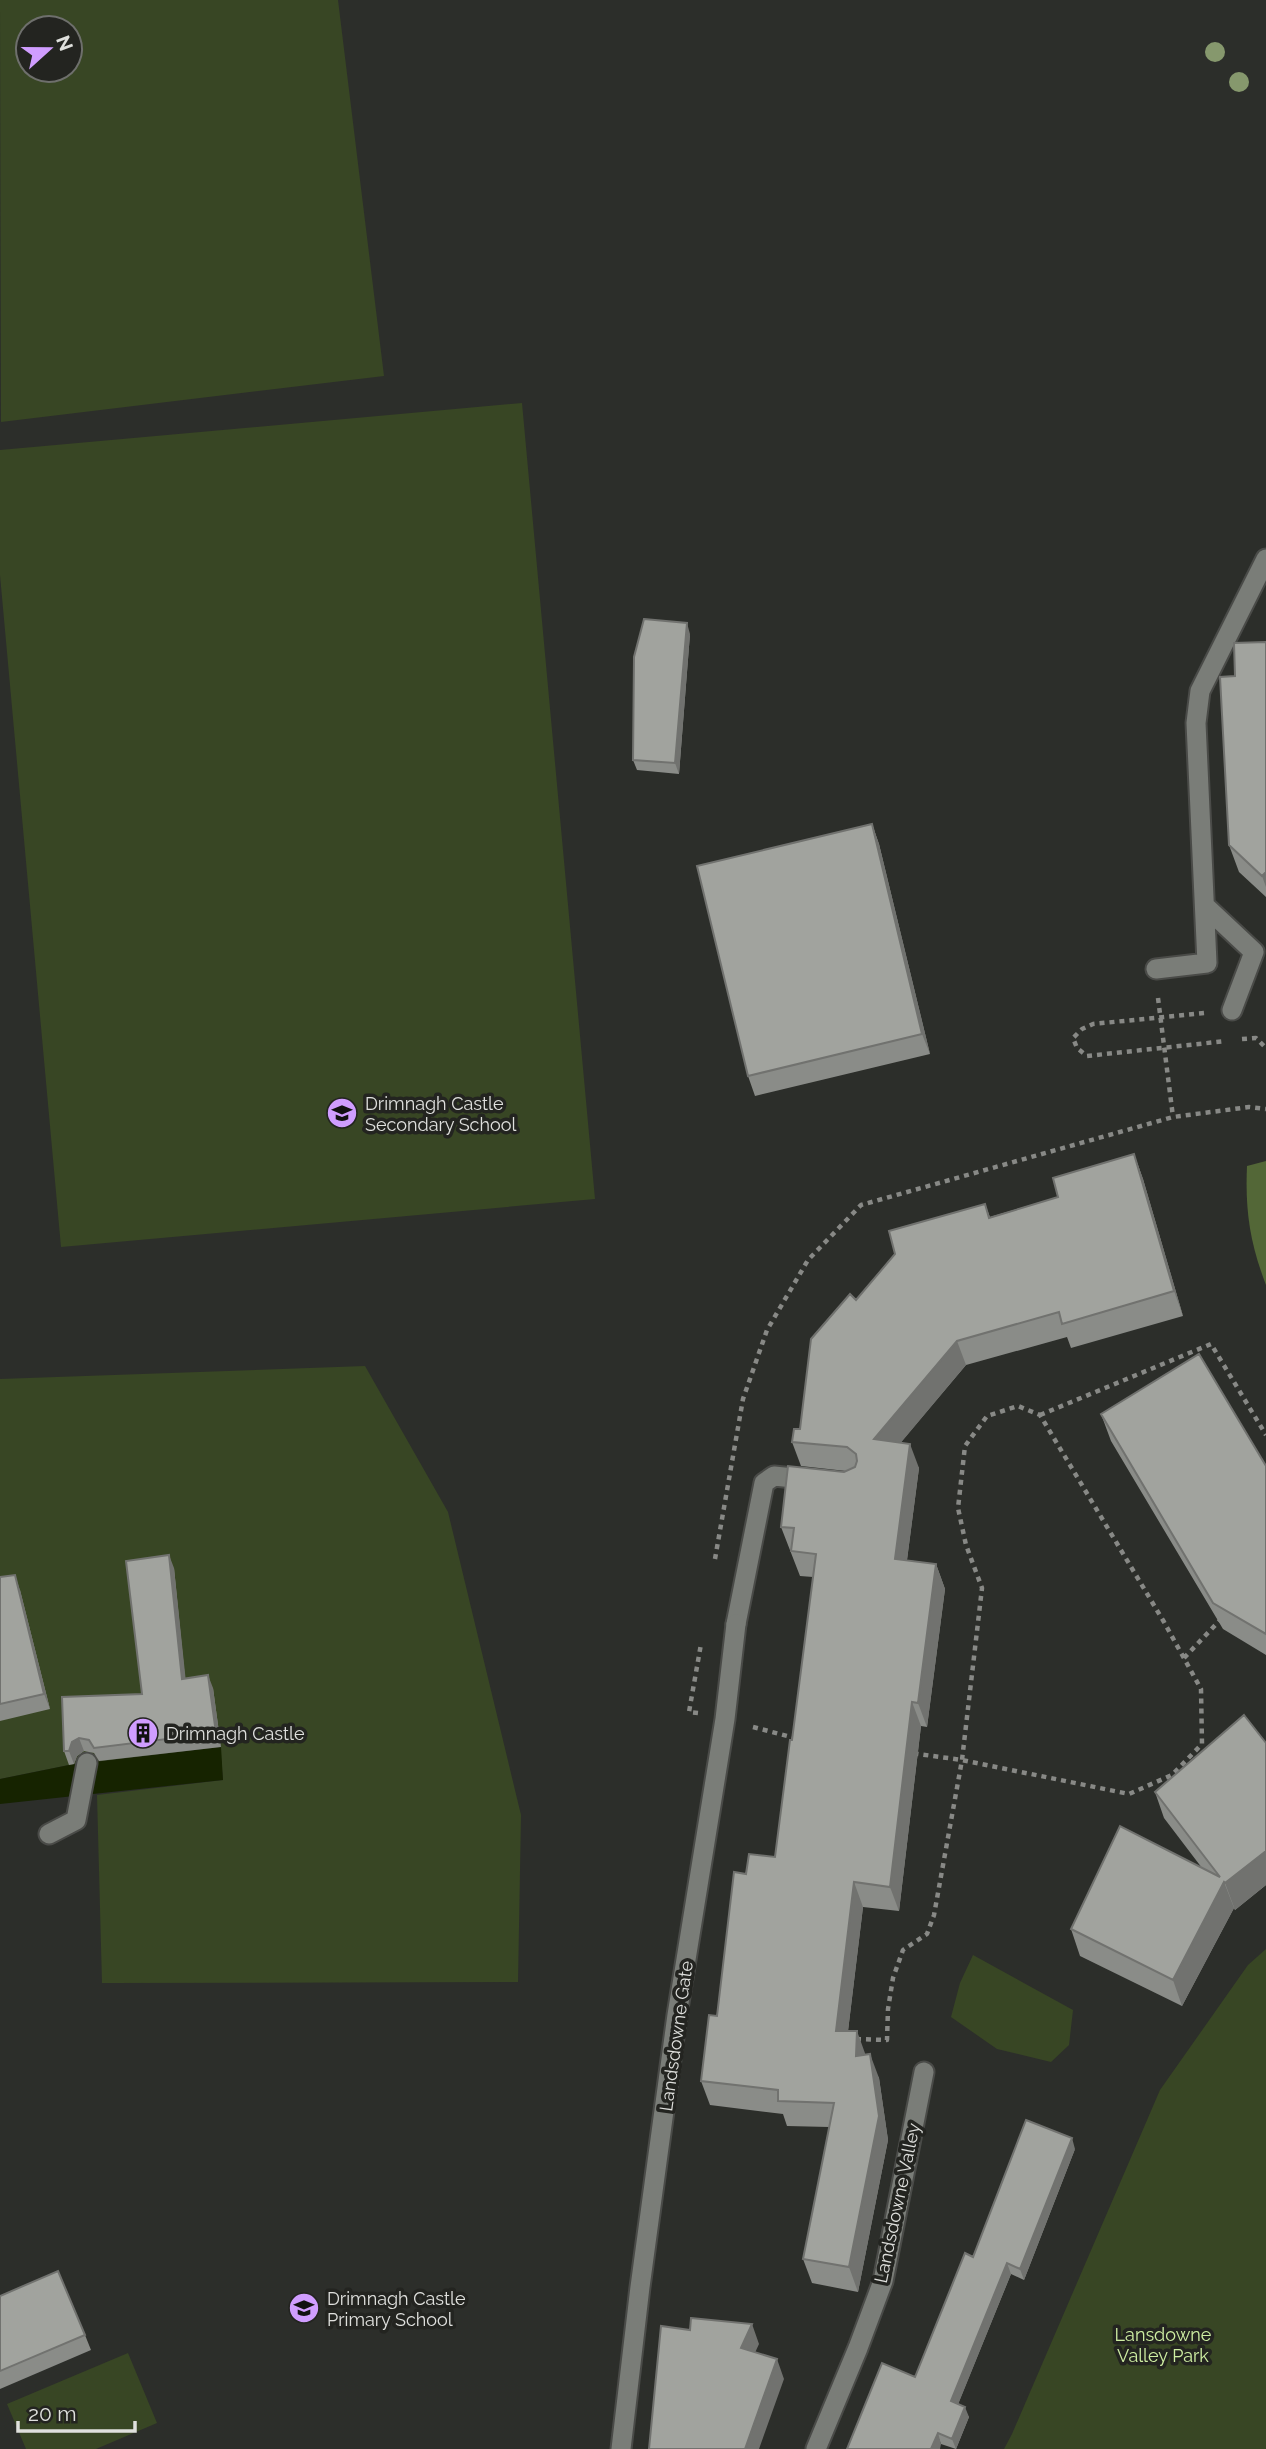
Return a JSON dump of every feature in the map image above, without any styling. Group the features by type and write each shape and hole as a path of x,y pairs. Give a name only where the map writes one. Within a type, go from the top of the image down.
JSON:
{"street":[{"path":"1156,969 1207,963 1196,723 1200,691 1266,559"},
{"path":"1206,907 1260,953 1232,1010"},
{"name":"Landsdowne Gate","path":"621,2449 677,2015 724,1719 736,1624 764,1483 774,1476 826,1481"},
{"path":"49,1834 76,1820 87,1763"},
{"name":"Landsdowne Valley","path":"816,2449 883,2281 924,2072"}],"path":[{"path":"1156,969 1173,1117"},
{"path":"1232,1010 1093,1024 1082,1029 1073,1038 1077,1048 1087,1056 1256,1038 1266,1048"},
{"path":"715,1562 743,1399 768,1330 808,1260 861,1205 1173,1117 1249,1107 1266,1109"},
{"path":"1040,1416 1211,1344 1266,1435"},
{"path":"848,2039 887,2040 893,1978 903,1950 927,1934 934,1915 962,1760 982,1588 966,1545 958,1508 965,1446 987,1416 1018,1406 1040,1416 1201,1689 1202,1744 1172,1776 1129,1794 962,1760 907,1753"},
{"path":"1184,1658 1230,1610"},
{"path":"689,1712 701,1644"},
{"path":"752,1727 798,1738"}],"green space":[{"path":"0,0 338,0 384,376 1,422"},
{"path":"522,403 595,1199 61,1247 0,575 0,450"},
{"path":"365,1366 448,1512 521,1815 518,1982 102,1983 97,1795 223,1780 220,1747 69,1765 0,1779 0,1379"},
{"name":"Lansdowne Valley Park","path":"1266,1949 1266,2449 1004,2449 1160,2090 1248,1965"},
{"path":"973,1955 1073,2010 1069,2045 1051,2062 997,2049 951,2017 960,1983"},
{"path":"128,2353 157,2423 96,2449 26,2449 7,2404"}],"shaded area":[{"path":"1266,1161 1266,1285 1250,1227 1247,1166"},
{"path":"221,1747 223,1780 0,1804 0,1779 69,1765"}],"building":[{"path":"644,619 687,623 675,763 633,760 634,657"},
{"path":"1266,642 1266,872 1262,876 1229,845 1220,677 1235,676 1234,643"},
{"path":"872,824 922,1034 748,1076 697,866"},
{"path":"1134,1154 1174,1291 1062,1324 1059,1312 957,1341 874,1439 910,1444 895,1559 936,1564 918,1703 912,1702 890,1887 854,1882 836,2031 857,2031 856,2056 870,2054 879,2116 849,2267 803,2259 834,2103 778,2101 778,2090 701,2081 709,2015 717,2016 734,1872 746,1874 749,1854 775,1857 792,1740 816,1554 791,1551 794,1528 781,1527 788,1466 844,1472 855,1467 857,1461 856,1454 847,1447 792,1442 794,1429 800,1429 811,1339 850,1294 856,1300 895,1254 889,1231 985,1204 989,1218 1058,1197 1053,1178"},
{"path":"1199,1354 1266,1466 1266,1634 1213,1603 1101,1414"},
{"path":"169,1555 182,1679 208,1675 216,1733 94,1748 89,1740 79,1738 72,1742 69,1751 64,1751 62,1697 142,1694 126,1561"},
{"path":"15,1575 44,1694 0,1704 0,1577"},
{"path":"1244,1715 1266,1743 1266,1851 1224,1882 1173,1980 1071,1929 1120,1826 1220,1877 1155,1792"},
{"path":"1026,2120 1072,2138 1020,2269 1007,2263 951,2401 965,2407 952,2439 938,2433 931,2449 847,2449 882,2363 915,2377 965,2253 973,2257"},
{"path":"58,2271 85,2335 0,2371 0,2296"},
{"path":"691,2318 752,2324 741,2348 777,2359 745,2449 649,2449 661,2326 690,2330"}],"place":[{"name":"Drimnagh Castle Secondary School","path":"342,1113"},
{"name":"Drimnagh Castle","path":"143,1733"},
{"name":"Drimnagh Castle Primary School","path":"304,2308"}]}
